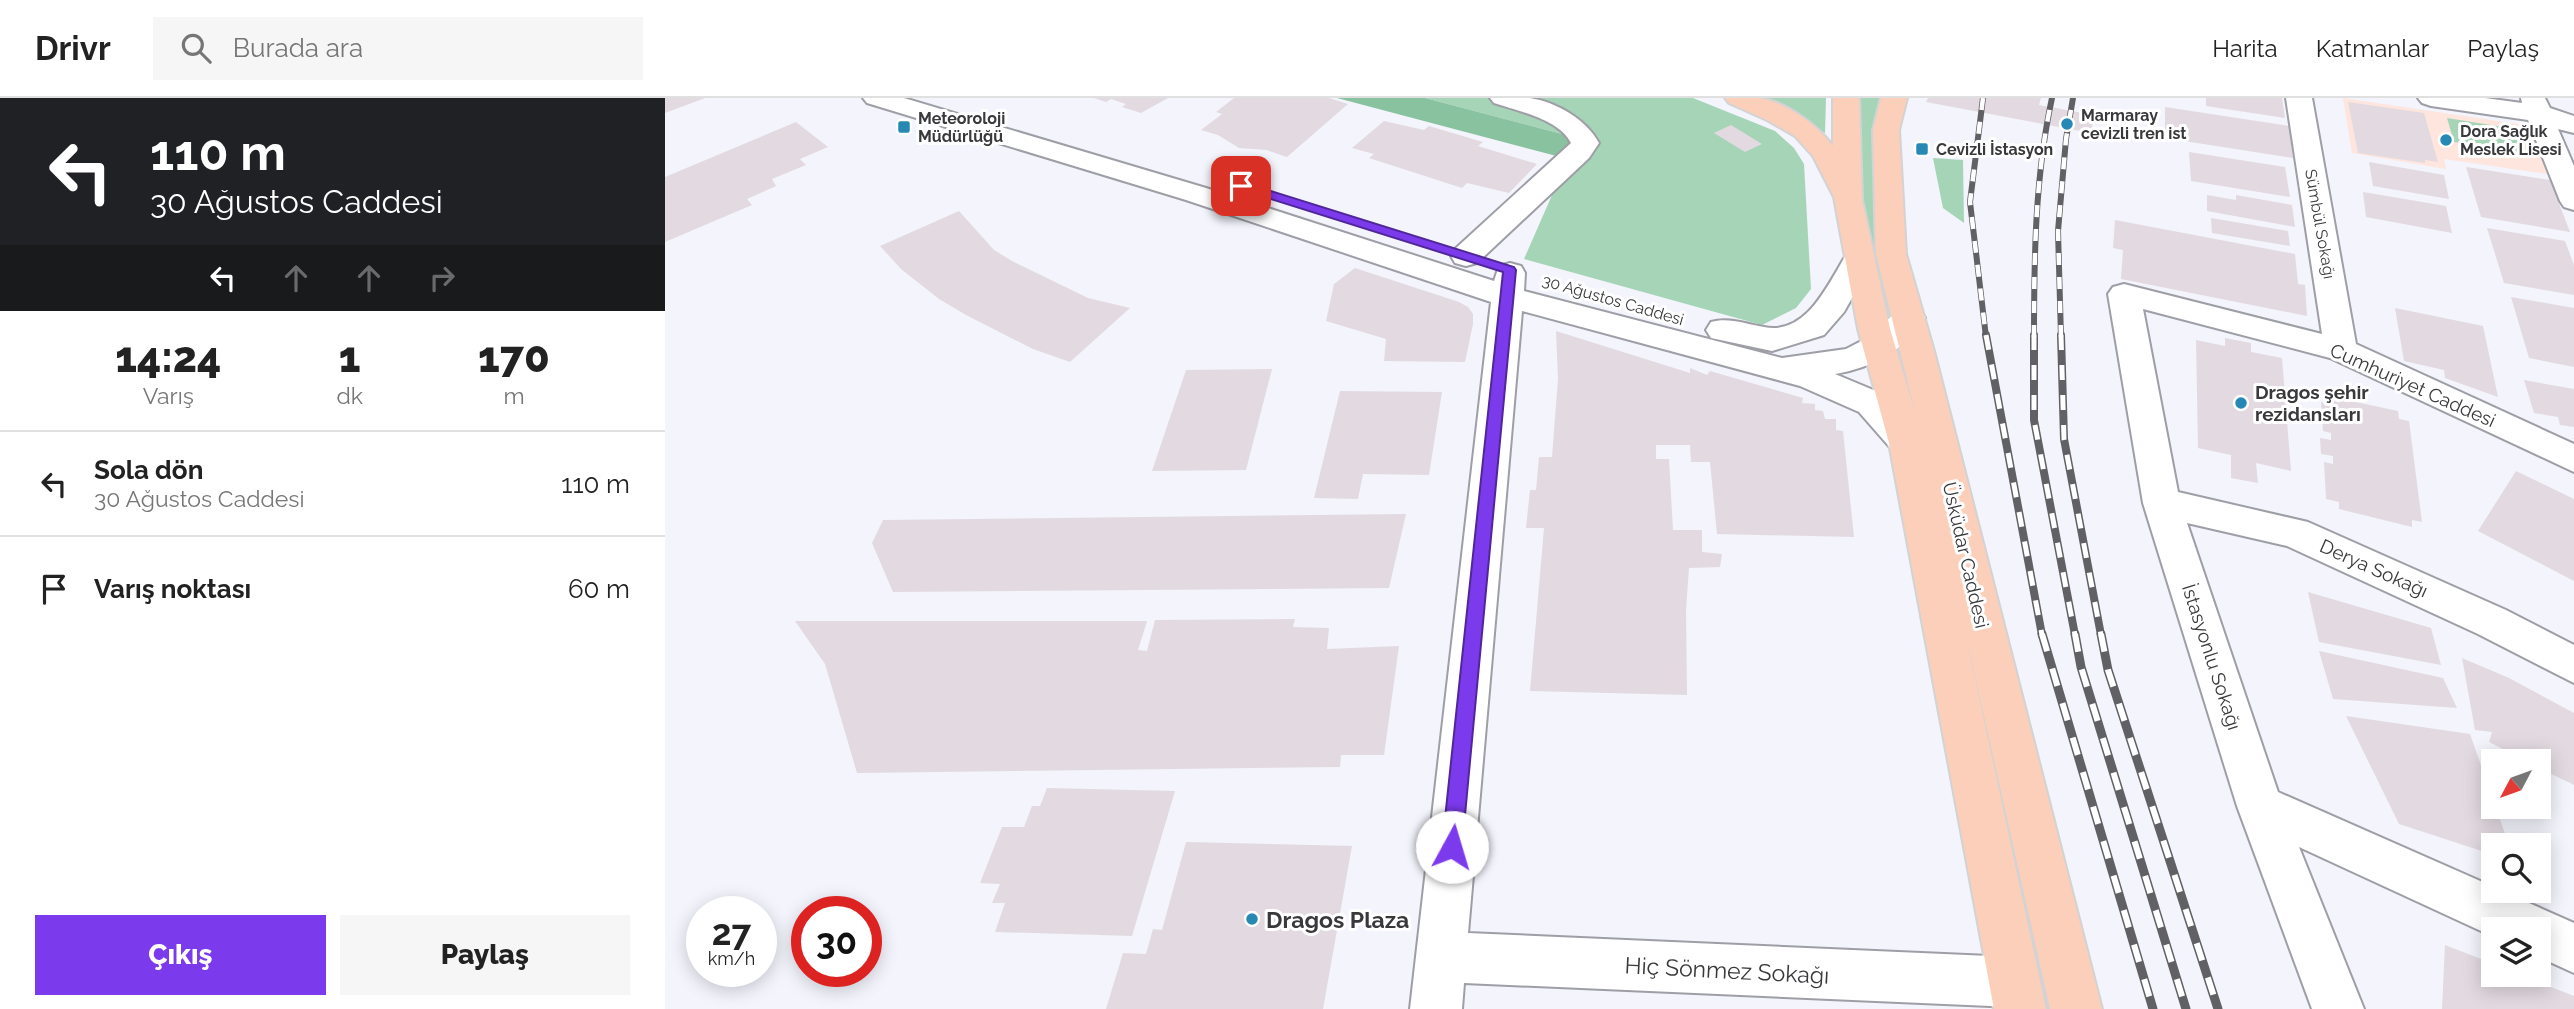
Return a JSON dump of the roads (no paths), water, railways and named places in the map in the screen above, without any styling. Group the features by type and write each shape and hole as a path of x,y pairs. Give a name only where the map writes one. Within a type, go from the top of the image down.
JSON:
{"main road":[{"path":"1738,98 1777,114 1810,132 1825,150 1848,200"},
{"name":"Üsküdar Caddesi","path":"1846,98 1848,200 1859,259 1879,347 1907,443 2016,996"},
{"name":"Üsküdar Caddesi","path":"1894,98 1886,130 1891,254 1909,318 2076,1009"}],"street":[{"name":"30 Ağustos Caddesi","path":"876,98 1466,256 1509,283 1772,340 1813,327 1833,304 1859,259"},
{"name":"30 Ağustos Caddesi","path":"958,98 1206,186 1811,377 1871,403 1907,443"},
{"path":"1466,256 1579,152 1585,143 1584,137 1557,118 1503,98"},
{"name":"Sümbül Sokağı","path":"2299,98 2341,350"},
{"path":"2431,98 2537,106 2574,125"},
{"path":"2537,106 2574,201"},
{"path":"1436,1009 1509,283"},
{"name":"Cumhuriyet Caddesi","path":"2124,294 2341,350 2574,459"},
{"name":"İstasyonlu Sokağı","path":"2124,294 2162,503 2260,806 2338,1009"},
{"name":"30 Ağustos Caddesi","path":"1773,367 1829,365 1851,361 1889,341 1909,318"},
{"name":"Derya Sokağı","path":"2162,503 2295,533 2492,622 2574,665"},
{"path":"2260,806 2505,917"},
{"path":"2551,937 2574,948"},
{"name":"Hiç Sönmez Sokağı","path":"1441,957 2016,996"}],"railway":[{"path":"1983,98 1970,202 1986,337"},
{"path":"2034,337 2039,187 2052,98"},
{"path":"2061,337 2058,231 2066,139 2073,98"},
{"path":"1986,335 2042,635"},
{"path":"2061,335 2064,439 2101,635"},
{"path":"2034,337 2034,420 2075,635"},
{"path":"2042,634 2153,1009"},
{"path":"2075,634 2081,667 2186,1009"},
{"path":"2101,634 2108,670 2218,1009"}],"place":[{"name":"Marmaray cevizli tren ist","path":"2067,124"},
{"name":"Meteoroloji Müdürlüğü","path":"904,127"},
{"name":"Dora Sağlık Meslek Lisesi","path":"2446,140"},
{"name":"Cevizli İstasyon","path":"1922,149"},
{"name":"Dragos şehir rezidansları","path":"2241,403"},
{"name":"Dragos Plaza","path":"1252,919"}]}
